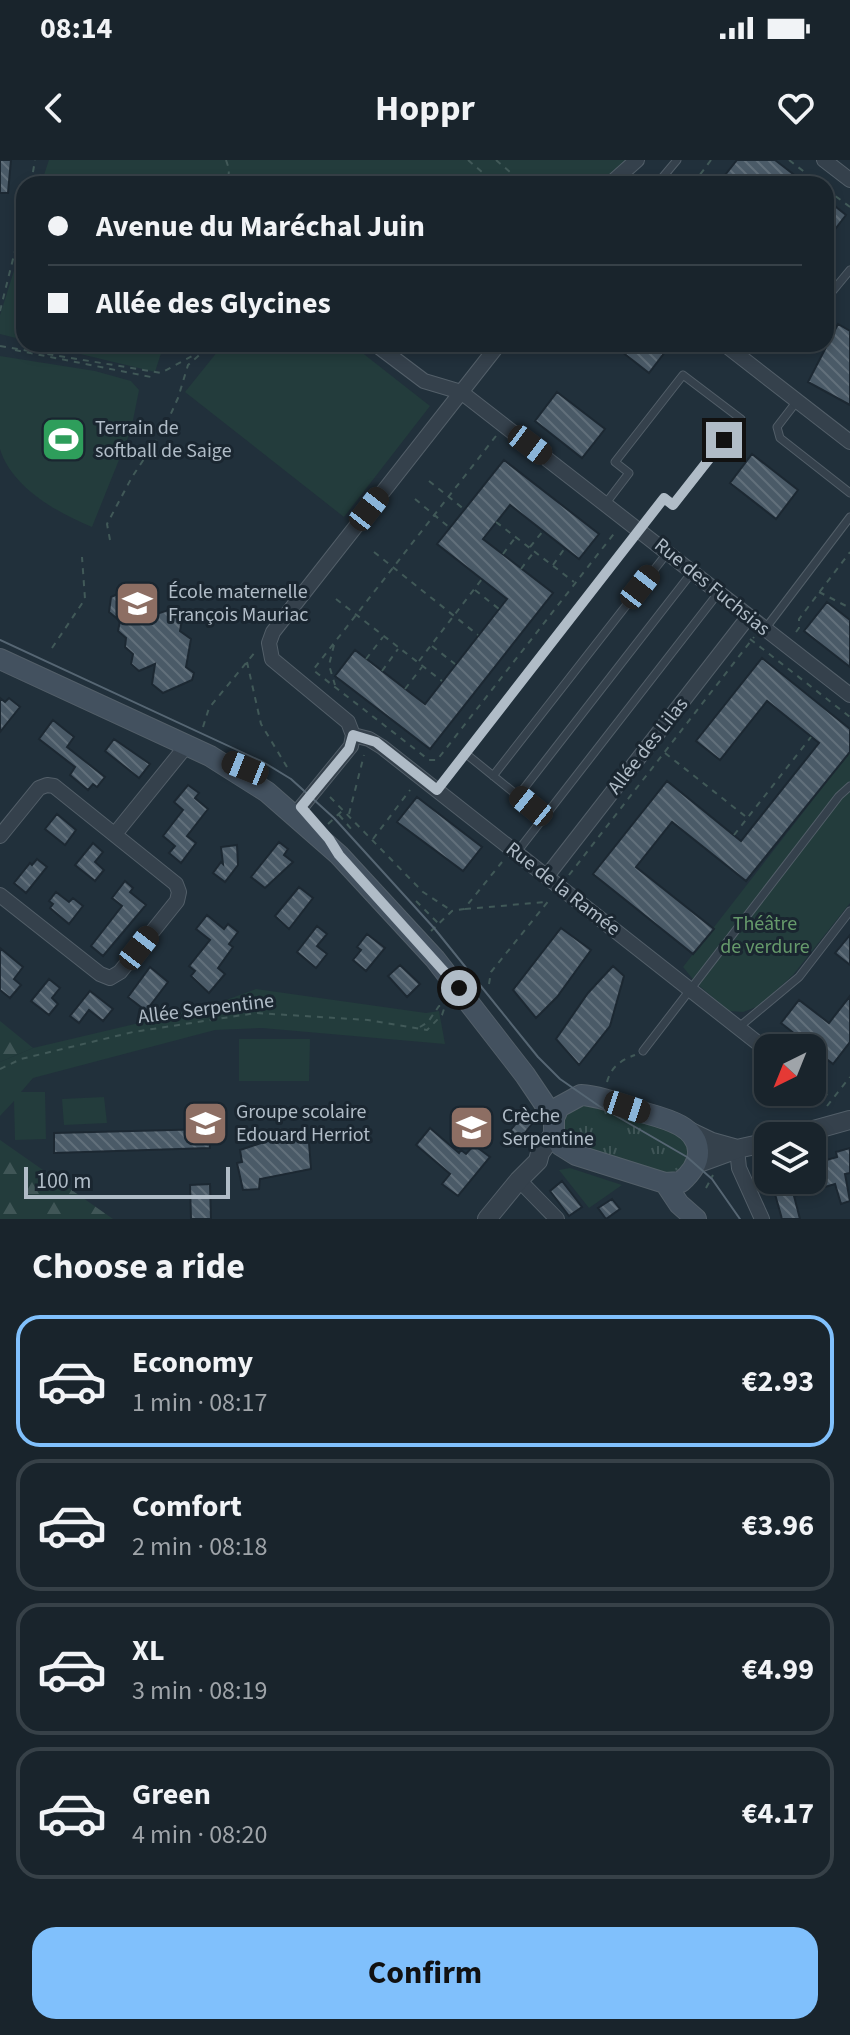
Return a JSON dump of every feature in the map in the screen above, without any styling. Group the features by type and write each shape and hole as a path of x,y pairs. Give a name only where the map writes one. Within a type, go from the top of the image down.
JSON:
{"main road":[{"path":"0,659 210,756 261,776 329,839 339,855 443,968 525,1075 554,1125 560,1145 567,1150 673,1182 704,1169 698,1144 689,1131 673,1122 591,1096 581,1095 559,1107 554,1125"},
{"path":"525,1075 550,1094 569,1100"},
{"path":"673,1182 679,1204 695,1217"}],"street":[{"path":"619,176 637,160"},
{"path":"824,160 850,180"},
{"name":"Rue des Fuchsias","path":"386,352 424,381 461,392 850,695"},
{"path":"298,811 349,749 353,735 348,722 339,713 272,659 269,643 273,632 493,352"},
{"path":"734,352 850,442"},
{"name":"Allée des Lilas","path":"547,876 749,616"},
{"name":"Rue de la Ramée","path":"353,735 369,739 437,790 511,855 547,876 754,1039"},
{"path":"115,834 187,745"},
{"path":"0,836 39,788 54,786 176,884 179,892 177,901 120,972 110,978 100,974 0,895"},
{"path":"826,1127 850,1120"},
{"path":"487,1219 538,1161 554,1125"},
{"path":"689,1131 737,1149"},
{"path":"704,1169 737,1149 754,1145"},
{"path":"737,1149 739,1168 762,1219"},
{"path":"538,1161 548,1161 567,1150"},
{"path":"519,1180 557,1219"}],"lane":[{"path":"664,176 677,160"},
{"path":"834,289 850,270"},
{"path":"437,790 664,498 673,505 741,419 683,375 615,462 629,473 606,503"},
{"path":"797,401 777,427 780,438 850,493"},
{"path":"764,628 850,517"},
{"path":"493,776 668,552"},
{"path":"518,796 693,571"},
{"path":"511,855 719,592"},
{"path":"465,753 544,817"},
{"path":"643,1051 839,796 850,786"},
{"path":"739,1027 799,977 850,911"}],"path":[{"path":"468,160 487,176"},
{"path":"496,160 515,176"},
{"path":"789,160 810,176"},
{"path":"0,311 16,247"},
{"path":"25,352 151,377"},
{"path":"31,352 161,373 198,352"},
{"path":"110,540 107,524 132,477 164,429 188,365 203,352"},
{"path":"505,425 313,670 429,760 437,760 616,530"},
{"path":"429,481 465,510"},
{"path":"415,499 450,528"},
{"path":"496,522 575,583"},
{"path":"530,548 543,531"},
{"path":"503,554 516,537"},
{"path":"552,566 565,548"},
{"path":"374,552 478,635"},
{"path":"521,569 534,552"},
{"path":"786,646 799,628 799,619 850,552"},
{"path":"52,648 85,599 82,557"},
{"path":"418,662 482,579"},
{"path":"474,589 499,609"},
{"path":"818,592 850,608"},
{"path":"336,599 442,681"},
{"path":"489,984 491,972 764,628"},
{"path":"366,659 383,636"},
{"path":"751,641 850,717"},
{"path":"334,644 329,665 337,689"},
{"path":"431,645 455,664"},
{"path":"382,671 399,648"},
{"path":"203,727 209,708 256,650"},
{"path":"247,662 261,724 287,767"},
{"path":"405,689 423,666"},
{"path":"350,708 355,702"},
{"path":"348,815 371,729 378,721"},
{"path":"734,835 811,737"},
{"path":"664,752 747,817"},
{"path":"372,839 414,786"},
{"path":"325,792 423,892 452,911"},
{"path":"325,826 343,810"},
{"path":"338,815 353,831"},
{"path":"464,909 511,855"},
{"path":"416,901 438,924 452,911 548,902"},
{"path":"439,1006 445,1006 445,1012 431,1028 419,1028 428,1022 439,1006"},
{"name":"Allée Serpentine","path":"0,1069 21,1059 133,1032 256,1013 368,1020 419,1028"},
{"path":"606,1091 610,1072 622,1060 643,1051"},
{"path":"827,1106 850,1077"},
{"path":"826,1095 833,1099"},
{"path":"704,1169 706,1188"}],"green space":[{"path":"49,160 627,160 614,176 44,176"},
{"path":"16,264 16,338 0,334 0,315"},
{"path":"72,352 161,352 155,372"},
{"path":"217,352 361,352 430,406 344,517 185,392"},
{"name":"Terrain de softball de Saige","path":"0,356 95,371 131,381 139,390 131,430 92,527 38,497 25,487 6,463 0,449"},
{"name":"Théâtre de verdure","path":"850,752 850,903 793,975 759,1006 743,1012 729,1011 696,983 683,967"},
{"path":"256,989 426,1013 439,1011 445,1044 262,1028 215,1030 33,1078 21,1092 45,1092 46,1139 15,1140 14,1101 0,1116 0,1062 33,1048 207,1007"},
{"path":"0,1021 33,1048 0,1062"},
{"path":"239,1039 310,1039 309,1081 239,1081"},
{"path":"104,1097 107,1123 64,1125 62,1099"},
{"path":"587,1104 675,1132 687,1145 686,1163 674,1172 665,1174 580,1148 565,1136 563,1123 571,1112"},
{"path":"0,1140 113,1219 0,1219"},
{"path":"570,1168 622,1185 589,1208 559,1170"}],"building":[{"path":"0,160 11,160 8,193 0,193"},
{"path":"737,160 775,160 796,176 724,176"},
{"path":"834,205 846,215 834,231"},
{"path":"838,324 850,331 850,405 808,382 824,352 834,352 834,332"},
{"path":"622,352 665,352 649,373"},
{"path":"557,392 605,429 582,458 535,421"},
{"path":"752,454 798,490 776,519 730,483"},
{"path":"504,460 599,534 579,559 510,505 483,539 553,593 430,749 335,676 355,650 425,704 507,599 437,544"},
{"path":"124,591 136,600 134,621 175,608 183,614 180,631 191,639 186,667 194,673 192,680 163,693 152,684 155,664 139,671 131,664 133,654 125,647 126,638 118,631 120,621 109,612 111,597"},
{"path":"827,602 850,620 850,667 804,631"},
{"path":"762,658 850,729 850,752 746,881 672,822 636,867 714,929 693,954 593,874 667,781 741,841 819,743 767,701 720,760 696,741"},
{"path":"0,698 5,702 9,698 20,707 0,732"},
{"path":"53,720 74,737 67,747 105,777 97,787 93,784 88,790 70,775 75,767 39,739"},
{"path":"114,739 150,764 139,778 105,751"},
{"path":"188,785 199,793 195,798 208,809 187,836 196,843 181,863 169,853 175,846 163,836 183,810 174,802"},
{"path":"417,797 482,847 463,871 397,822"},
{"path":"57,814 76,830 65,845 45,829"},
{"path":"279,842 288,849 284,855 293,862 265,888 251,877"},
{"path":"93,843 103,852 95,862 104,870 95,881 75,865"},
{"path":"237,845 238,865 225,882 213,873 221,862 223,864 221,847"},
{"path":"37,859 47,867 26,893 14,883"},
{"path":"125,881 133,888 130,892 146,905 103,956 91,946 122,906 112,898"},
{"path":"299,887 313,898 289,929 275,916"},
{"path":"56,892 69,902 73,898 83,906 69,924 50,908 53,904 49,901"},
{"path":"207,915 224,929 228,924 238,932 229,944 233,947 218,968 225,974 209,993 191,976 195,971 189,966 210,940 196,929"},
{"path":"317,926 327,934 317,946 327,954 316,968 297,952"},
{"path":"561,928 591,950 557,997 536,1018 513,990"},
{"path":"367,934 385,948 366,971 353,960 361,950 357,947"},
{"path":"850,935 850,965 835,953"},
{"path":"0,948 23,967 14,979 21,985 10,998 0,990"},
{"path":"400,965 420,984 407,997 388,976"},
{"path":"613,966 624,976 610,1026 579,1065 556,1039 588,993"},
{"path":"150,967 168,982 146,1011 128,997"},
{"path":"49,979 60,988 52,998 58,1004 49,1015 31,1001"},
{"path":"90,991 113,1009 103,1021 89,1010 79,1023 70,1016"},
{"path":"850,996 850,1042 833,1064 826,1058 826,1034 795,1034 781,1023 799,1000 829,1023"},
{"path":"522,1116 532,1124 516,1144 506,1136"},
{"path":"430,1128 459,1153 461,1150 466,1154 474,1145 490,1157 458,1196 442,1184 450,1174 416,1145"},
{"path":"210,1129 210,1148 54,1153 54,1133"},
{"path":"289,1139 309,1143 311,1169 260,1179 259,1189 243,1190 237,1163 242,1162 240,1150 267,1141"},
{"path":"850,1148 850,1173 845,1174 850,1201 841,1204 835,1184 826,1187 826,1160 837,1157 836,1152"},
{"path":"562,1181 582,1207 569,1216 550,1191"},
{"path":"210,1184 211,1219 191,1219 190,1185"},
{"path":"775,1194 801,1194 794,1196 800,1219 782,1219"},
{"path":"612,1199 620,1209 606,1219 598,1208"}],"tram line":[{"path":"0,640 263,762 291,779 334,818 434,928 538,1057 560,1079 599,1106 687,1157 712,1179 740,1219"}],"place":[{"name":"Terrain de softball de Saige","path":"64,439"},
{"name":"École maternelle François Mauriac","path":"137,603"},
{"name":"Groupe scolaire Edouard Herriot","path":"205,1124"},
{"name":"Crèche Serpentine","path":"471,1127"}],"route":[{"path":"459,988 339,855 301,807 349,749 353,735 376,742 437,790 664,498 673,505 724,440"}]}
